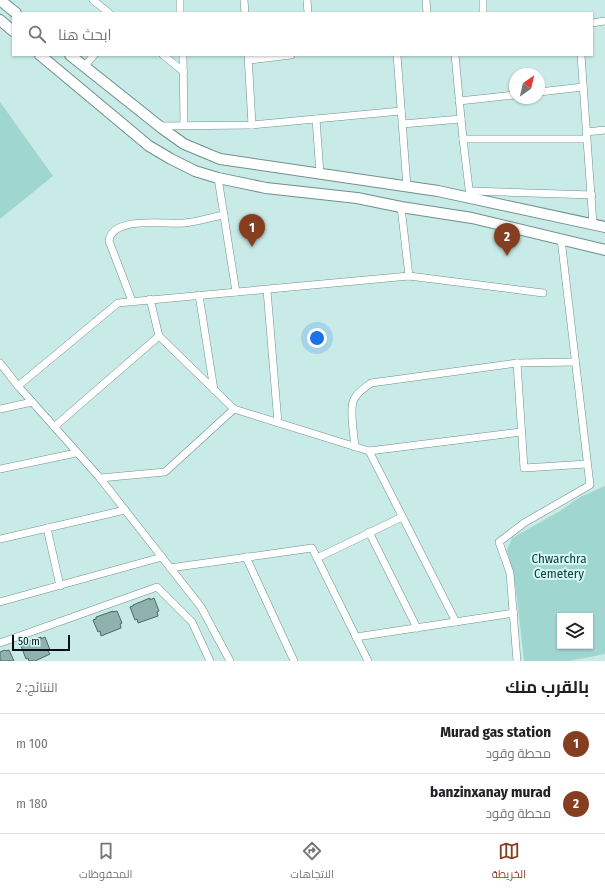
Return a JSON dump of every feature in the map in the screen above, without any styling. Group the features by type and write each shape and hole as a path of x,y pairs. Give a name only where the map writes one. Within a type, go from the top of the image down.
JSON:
{"street":[{"path":"0,0 15,12"},
{"path":"93,0 108,12"},
{"path":"180,0 180,12"},
{"path":"244,0 245,12"},
{"path":"307,0 308,12"},
{"path":"426,0 427,12"},
{"path":"483,0 483,12"},
{"path":"0,20 12,30"},
{"path":"593,23 605,21"},
{"path":"41,56 149,146 195,171 218,178 266,188 357,198 401,208 472,218 605,250"},
{"path":"71,56 184,144 220,159 407,187 470,194 592,194"},
{"path":"84,67 93,56"},
{"path":"163,56 184,72"},
{"path":"183,56 184,125"},
{"path":"252,125 248,57 270,56"},
{"path":"397,56 407,187"},
{"path":"456,56 459,101 470,194"},
{"path":"581,56 593,224"},
{"path":"545,91 583,87"},
{"path":"459,101 509,96"},
{"path":"159,126 252,125 401,111"},
{"path":"316,119 320,174"},
{"path":"402,124 461,119"},
{"path":"463,139 586,136 605,130"},
{"path":"218,178 236,292"},
{"path":"357,179 357,198"},
{"path":"470,194 605,227"},
{"path":"401,208 409,276"},
{"path":"132,301 109,241 114,231 126,225 137,223 186,223 224,215"},
{"path":"516,661 514,613 510,573 499,542 524,523 590,485 561,240"},
{"path":"18,386 118,302 267,290 409,276 543,293"},
{"path":"267,290 278,423"},
{"path":"199,296 214,390"},
{"path":"150,299 159,336 234,409 369,452 521,432"},
{"path":"54,427 159,336"},
{"path":"355,447 353,409 354,399 360,390 371,383 517,363 575,362"},
{"path":"0,363 76,453 100,478 201,607 230,661"},
{"path":"517,363 524,468 587,464"},
{"path":"0,409 32,402"},
{"path":"100,478 165,472 234,409"},
{"path":"369,452 456,622"},
{"path":"0,469 76,453"},
{"path":"0,538 125,510"},
{"path":"317,558 402,517"},
{"path":"47,528 60,586"},
{"path":"369,532 417,628"},
{"path":"170,568 312,548 368,661"},
{"path":"0,602 162,557"},
{"path":"246,558 294,661"},
{"path":"0,643 157,587 192,622 210,661"},
{"path":"356,637 514,613"}],"green space":[{"path":"0,102 53,176 0,219"},
{"name":"Chwarchra Cemetery","path":"605,486 605,654 569,661 524,661 516,589 507,550 512,538 560,511 580,497"}],"building":[{"path":"150,598 150,600 154,598 159,611 157,612 158,616 138,623 137,619 135,620 130,607"},
{"path":"117,611 122,623 120,624 121,628 101,636 100,631 98,632 93,620 96,619 96,617"},
{"path":"41,637 41,639 45,637 50,654 35,661 29,661 28,658 26,659 21,646 24,645 24,643"},
{"path":"9,650 14,661 0,661 0,652"}],"place":[{"name":"Murad gas station","path":"252,247"},
{"name":"banzinxanay murad","path":"507,256"}]}
